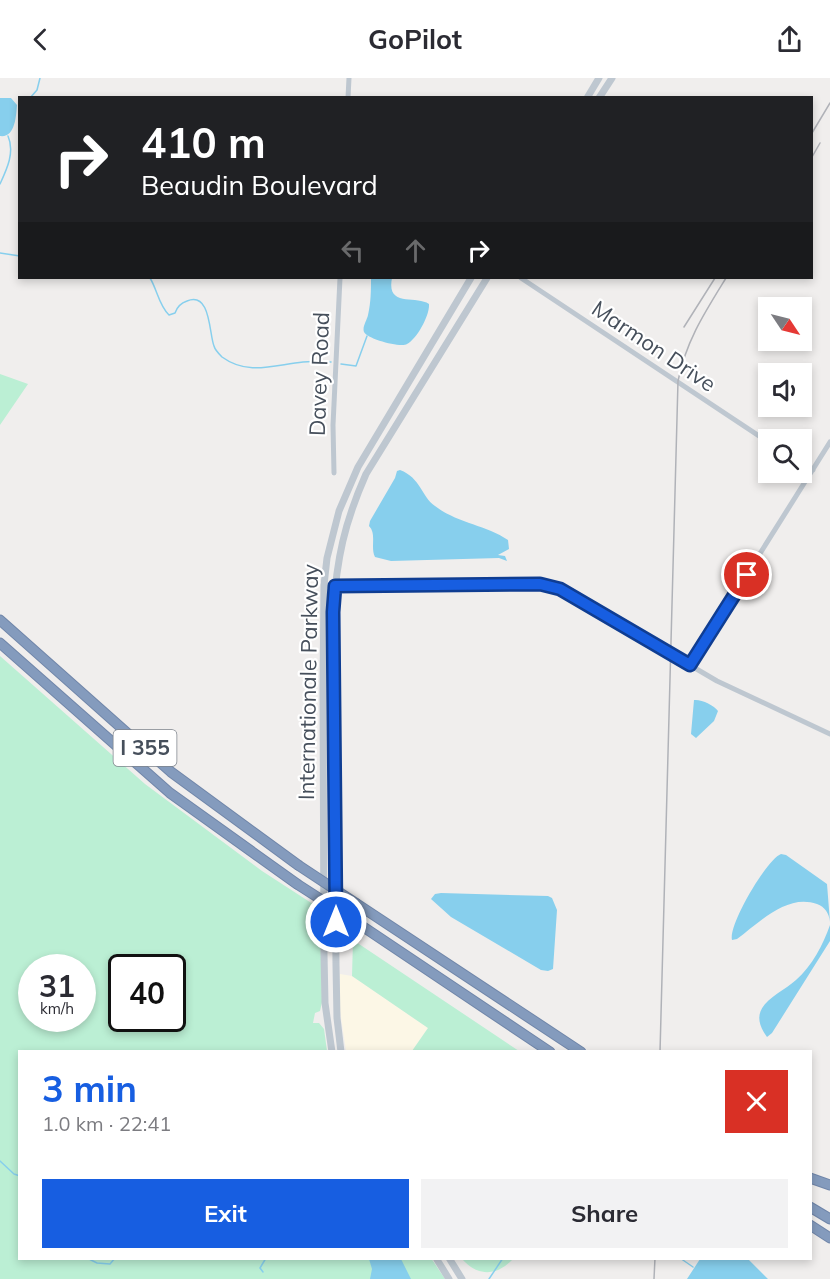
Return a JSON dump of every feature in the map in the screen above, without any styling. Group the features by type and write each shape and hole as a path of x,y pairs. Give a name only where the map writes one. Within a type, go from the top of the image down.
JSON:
{"highway":[{"name":"I 355","path":"0,620 171,772 298,866 578,1050"},
{"name":"I 355","path":"0,643 170,793 297,884 547,1050"},
{"path":"812,1179 830,1185"},
{"path":"812,1208 830,1219"},
{"path":"812,1226 830,1238"}],"street":[{"path":"348,96 349,78"},
{"path":"588,96 599,78"},
{"path":"600,96 612,78"},
{"name":"Davey Road","path":"334,472 333,426 340,279"},
{"name":"Internationale Parkway","path":"332,1050 325,1003 324,973 324,585 332,532 346,490 370,446 418,370 470,279"},
{"name":"Internationale Parkway","path":"341,1050 336,965 333,612 343,538 353,504 366,474 486,279"},
{"name":"Marmon Drive","path":"523,279 758,435"},
{"path":"690,665 830,442"},
{"path":"324,585 540,584 560,589 717,681 830,734"},
{"path":"437,1260 449,1279"},
{"path":"450,1260 462,1279"}],"shaded area":[{"path":"340,974 352,976 428,1028 413,1050 346,1050 340,1011"}],"green space":[{"path":"0,374 28,384 0,425"},
{"path":"0,656 145,784 262,871 316,906 320,915 322,1002 320,1011 315,1013 313,1023 319,1023 324,1029 327,1050 18,1050 18,1260 432,1260 445,1279 0,1279"},
{"path":"353,940 518,1050 413,1050 428,1028 352,976"},
{"path":"463,1260 512,1260 501,1269 488,1272 468,1265"}],"water":[{"path":"0,98 11,98 17,105 14,126 5,136 0,136"},
{"path":"371,279 392,279 393,293 398,297 429,304 422,326 411,341 398,345 366,335 364,328 371,292"},
{"path":"400,470 417,482 430,502 444,512 508,540 509,549 498,555 505,556 507,561 499,558 391,561 375,557 370,521 397,471"},
{"path":"694,700 707,703 718,711 714,721 696,738 691,734"},
{"path":"781,854 786,855 827,884 830,922 829,916 820,905 806,902 795,903 774,911 737,939 732,940 736,921 750,893 767,867"},
{"path":"435,894 548,896 552,898 557,910 553,969 541,970 451,917 431,899"},
{"path":"830,925 830,941 772,1033 767,1037 759,1017 761,1010 773,997 796,980 812,962"},
{"path":"369,1260 402,1260 411,1279 370,1279 372,1269"},
{"path":"699,1260 749,1260 768,1279 687,1279"}],"waterway":[{"path":"32,96 37,90 40,78"},
{"path":"0,184 10,154 8,136"},
{"path":"0,253 18,256"},
{"path":"150,279 169,315 175,313 185,302 195,300 201,302 208,315 215,349 232,363 261,368 306,362 331,362"},
{"path":"341,364 356,366 367,336"},
{"path":"0,1161 18,1175"},
{"path":"91,1260 110,1264 113,1260"},
{"path":"263,1272 260,1268 265,1260"},
{"path":"489,1279 502,1260"},
{"path":"683,1260 693,1267"}],"railway":[{"path":"813,131 830,103"},
{"path":"813,155 820,143"},
{"path":"684,327 714,279"},
{"path":"660,1050 678,381 691,340 725,279"},
{"path":"654,1279 655,1260"}],"route":[{"path":"336,922 333,612 335,586 540,584 560,589 690,665 747,575"}]}
